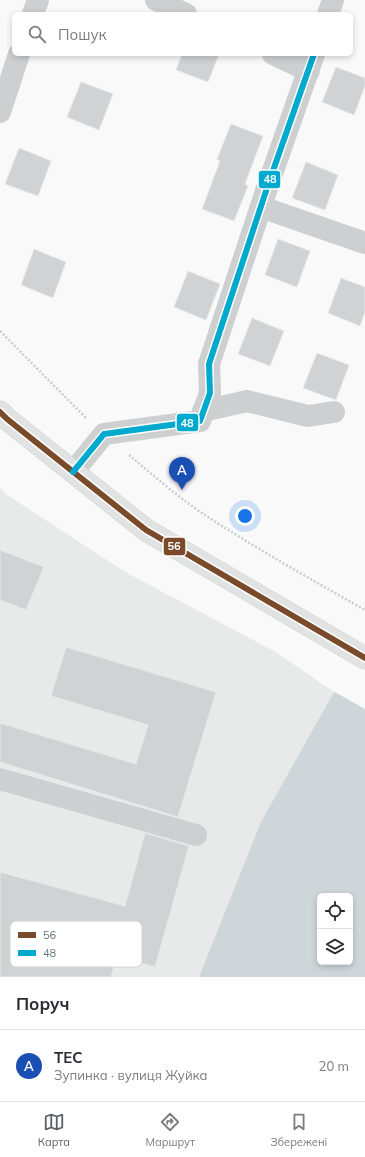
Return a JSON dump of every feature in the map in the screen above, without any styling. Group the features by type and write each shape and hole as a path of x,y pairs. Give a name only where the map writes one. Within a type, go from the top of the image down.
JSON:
{"highway":[{"path":"0,412 146,530 365,658"}],"street":[{"path":"34,12 38,0"},
{"path":"156,0 182,12"},
{"path":"329,12 333,0"},
{"path":"0,112 18,56"},
{"path":"73,472 104,434 200,421 210,393 209,364 311,62 282,56"},
{"path":"261,207 365,243"},
{"path":"203,411 247,401 308,416 334,412"},
{"path":"0,778 196,835"}],"path":[{"path":"256,547 365,610"}],"shaded area":[{"path":"0,488 7,495 127,573 274,651 334,692 255,838 199,977 0,977"},
{"path":"365,657 365,977 199,977 261,822 334,692"}],"pier":[{"path":"363,655 365,655 365,709 333,691"}],"building":[{"path":"181,56 218,56 208,82 176,70"},
{"path":"336,67 365,78 365,86 354,115 322,102"},
{"path":"81,82 113,94 99,130 67,117"},
{"path":"231,124 263,136 245,184 248,186 234,221 202,209 220,161 217,159"},
{"path":"19,148 51,161 38,196 5,184"},
{"path":"306,162 338,175 325,210 292,198"},
{"path":"278,239 310,251 297,287 265,275"},
{"path":"34,249 66,262 53,298 21,285"},
{"path":"188,271 220,284 206,320 174,307"},
{"path":"341,278 365,287 365,312 360,326 328,313"},
{"path":"252,318 284,331 270,366 238,354"},
{"path":"317,353 349,365 336,400 303,388"},
{"path":"0,550 44,567 26,610 0,600"},
{"path":"66,647 216,692 178,817 0,762 0,723 136,764 148,725 51,696"},
{"path":"145,833 189,846 155,967 142,963 142,921 10,921 10,967 114,967 111,977 0,977 0,872 125,906"}],"transit line":[{"name":"48","path":"73,472 104,434 200,421 210,393 209,364 268,185 313,56"},
{"name":"56","path":"0,412 146,530 365,658"}],"place":[{"name":"ТЕС","path":"182,490"}]}
